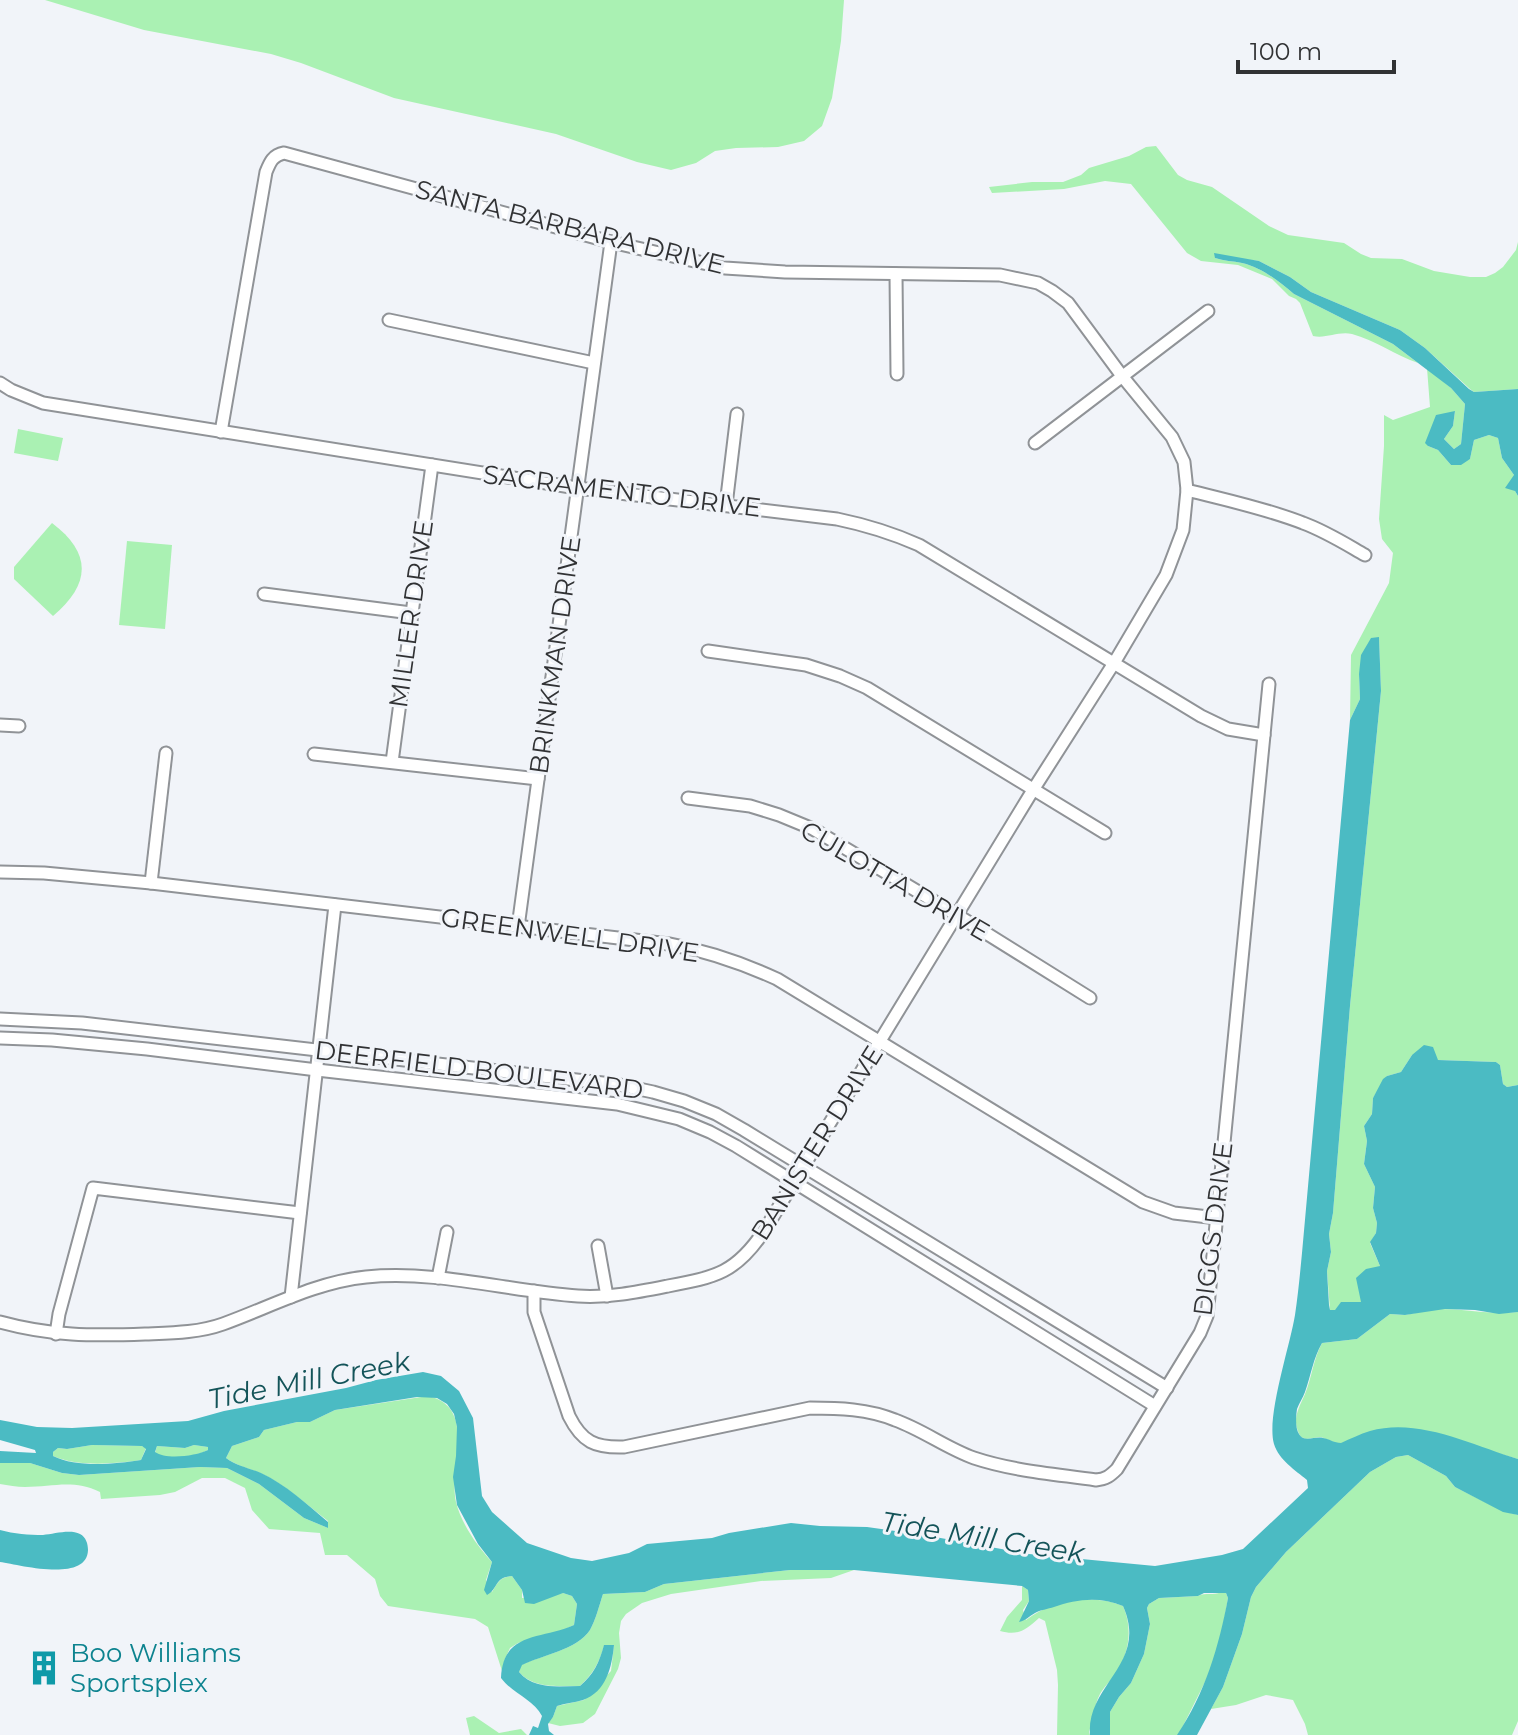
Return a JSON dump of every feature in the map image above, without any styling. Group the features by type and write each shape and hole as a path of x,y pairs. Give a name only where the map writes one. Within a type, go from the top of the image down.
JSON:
{"street":[{"name":"SANTA BARBARA DRIVE","path":"221,432 261,194 270,162 277,154 295,155 611,242 725,268 785,272 1000,275 1038,283 1068,303 1172,437 1184,462 1187,490"},
{"name":"BRINKMAN DRIVE","path":"518,927 611,242"},
{"path":"896,274 897,374"},
{"path":"1035,443 1208,311"},
{"path":"389,320 594,363"},
{"name":"SACRAMENTO DRIVE","path":"0,383 43,403 577,488 837,519 895,534 919,545 1201,716 1228,729 1264,735"},
{"path":"726,505 737,414"},
{"name":"MILLER DRIVE","path":"392,762 432,465"},
{"path":"1187,490 1304,523 1365,555"},
{"name":"BANISTER DRIVE","path":"0,1322 56,1334 172,1333 219,1326 334,1282 364,1277 411,1275 579,1296 607,1296 705,1279 726,1271 752,1249 1114,663 1172,562 1183,530 1187,490"},
{"path":"264,594 411,613"},
{"path":"708,651 806,665 867,688 1105,833"},
{"name":"DIGGS DRIVE","path":"534,1291 534,1312 569,1416 575,1428 596,1445 624,1447 810,1408 851,1409 896,1420 955,1451 997,1464 1106,1479 1117,1469 1200,1333 1207,1316 1269,684"},
{"path":"0,725 19,726"},
{"path":"151,883 166,753"},
{"path":"314,754 538,779"},
{"name":"CULOTTA DRIVE","path":"688,798 750,806 813,829 1090,998"},
{"name":"GREENWELL DRIVE","path":"0,872 151,883 699,950 777,979 1143,1202 1174,1213 1217,1218"},
{"path":"291,1297 335,905"},
{"name":"DEERFIELD BOULEVARD","path":"0,1019 82,1023 620,1085 684,1101 716,1114 804,1164 1167,1388"},
{"name":"DEERFIELD BOULEVARD","path":"0,1038 147,1049 617,1104 679,1119 710,1132 793,1182 1155,1406"},
{"path":"56,1334 93,1188 300,1213"},
{"path":"438,1278 447,1232"},
{"path":"598,1246 607,1296"}],"green space":[{"path":"45,0 844,0 832,98 822,126 804,141 778,147 715,151 696,163 671,170 637,162 556,134 394,98 271,54 144,30"},
{"path":"1156,146 1178,175 1212,187 1269,226 1288,235 1344,243 1371,258 1402,259 1434,271 1486,277 1503,267 1516,250 1518,242 1518,389 1474,392 1400,330 1311,292 1259,261 1215,258 1250,265 1276,280 1294,294 1393,344 1418,363 1352,334 1313,336 1296,299 1272,279 1238,265 1201,261 1187,253 1131,184 1105,181 1064,189 992,193 989,187 1063,182 1089,168"},
{"path":"1427,368 1465,404 1461,444 1454,449 1444,439 1453,426 1455,411 1428,446 1438,450 1451,465 1470,459 1474,440 1489,435 1498,438 1502,458 1514,475 1518,496 1518,1085 1507,1087 1503,1084 1500,1065 1496,1062 1438,1060 1412,1055 1401,1072 1387,1076 1373,1098 1372,1114 1364,1126 1367,1141 1364,1164 1375,1187 1373,1208 1377,1223 1370,1243 1380,1266 1361,1302 1330,1310 1327,1271 1331,1252 1329,1234 1381,691 1379,638 1359,674 1360,699 1350,720 1351,655 1389,583 1393,553 1382,539 1379,519 1384,415 1393,420 1430,407"},
{"path":"18,429 63,438 58,461 14,453"},
{"path":"52,523 74,546 82,569 74,592 53,616 14,579 14,567"},
{"path":"127,541 172,545 165,629 119,625"},
{"path":"1435,1309 1518,1312 1518,1459 1483,1449 1336,1443 1321,1437 1301,1437 1296,1425 1297,1415 1322,1343 1357,1339 1390,1314 1405,1315"},
{"path":"428,1396 443,1402 452,1412 457,1425 456,1502 470,1534 492,1562 486,1580 492,1592 500,1581 512,1576 522,1590 522,1598 563,1593 572,1596 577,1604 574,1625 510,1648 502,1671 488,1627 475,1619 388,1606 380,1596 375,1579 347,1555 325,1555 320,1533 269,1529 252,1510 245,1488 225,1478 202,1478 175,1492 160,1495 101,1499 100,1492 81,1486 0,1484 0,1463 30,1463 79,1475 227,1468 259,1484 304,1518 328,1528 328,1521 287,1489 226,1458 232,1446 259,1437 264,1430 310,1422 335,1410"},
{"path":"92,1445 146,1448 141,1460 119,1463 85,1463 53,1456 58,1448"},
{"path":"194,1445 208,1447 208,1450 182,1457 155,1453 157,1446 185,1448"},
{"path":"1408,1455 1446,1476 1455,1487 1503,1511 1518,1515 1518,1721 1512,1735 1308,1735 1293,1700 1266,1695 1211,1709 1223,1687 1256,1587 1286,1552 1370,1472 1396,1457"},
{"path":"790,1570 854,1570 831,1578 761,1581 671,1594 642,1603 621,1621 618,1669 595,1714 583,1723 560,1726 548,1723 557,1706 584,1700 611,1671 614,1645 604,1646 595,1668 580,1686 539,1684 519,1672 521,1665 568,1647 584,1637 592,1626 603,1594 645,1592 664,1584"},
{"path":"1022,1586 1028,1590 1029,1601 1023,1610 1026,1620 1060,1603 1086,1599 1123,1606 1129,1629 1126,1653 1098,1698 1090,1735 1057,1735 1057,1670 1045,1621 1039,1618 1017,1632 1000,1631 1022,1600"},
{"path":"1226,1593 1228,1598 1221,1638 1212,1668 1179,1734 1110,1735 1110,1712 1131,1683 1144,1654 1150,1624 1149,1604 1159,1598"},
{"path":"474,1716 499,1733 521,1729 527,1735 470,1735 466,1718"}],"water":[{"path":"1214,253 1259,261 1311,292 1400,330 1474,392 1518,389 1518,496 1515,491 1505,488 1514,475 1502,458 1498,438 1489,435 1474,440 1470,459 1461,465 1451,465 1438,450 1425,443 1436,415 1455,411 1453,426 1444,439 1454,449 1461,444 1465,404 1451,388 1393,344 1294,294 1257,268 1215,258"},
{"path":"1379,637 1381,691 1329,1234 1331,1252 1327,1271 1330,1310 1335,1310 1341,1302 1361,1302 1356,1278 1366,1269 1380,1266 1370,1242 1376,1233 1377,1223 1373,1208 1375,1187 1364,1164 1367,1141 1364,1126 1372,1114 1373,1098 1383,1079 1401,1072 1412,1055 1424,1045 1433,1047 1438,1060 1496,1062 1500,1065 1503,1084 1507,1087 1518,1085 1518,1312 1499,1314 1445,1309 1390,1314 1357,1339 1322,1343 1297,1409 1297,1429 1304,1438 1323,1438 1341,1443 1366,1432 1388,1428 1426,1430 1518,1459 1518,1515 1503,1512 1455,1487 1446,1476 1408,1455 1396,1457 1370,1472 1286,1552 1256,1587 1223,1687 1197,1735 1177,1735 1196,1703 1210,1669 1228,1598 1226,1593 1159,1598 1149,1604 1150,1624 1144,1654 1131,1683 1110,1712 1110,1735 1090,1735 1091,1717 1097,1701 1123,1659 1128,1643 1129,1626 1123,1606 1106,1601 1079,1601 1039,1611 1019,1622 1029,1601 1028,1590 1022,1586 854,1570 790,1570 664,1584 645,1592 603,1594 592,1626 584,1637 568,1647 522,1665 519,1672 539,1684 580,1686 595,1668 604,1645 614,1645 606,1678 591,1696 557,1706 548,1724 549,1731 554,1735 529,1735 533,1726 538,1728 542,1716 501,1678 503,1663 516,1645 574,1625 577,1604 572,1596 563,1593 534,1604 525,1603 522,1590 512,1576 502,1578 487,1595 484,1590 492,1562 478,1544 457,1505 453,1477 457,1427 454,1414 447,1404 437,1398 417,1397 335,1410 310,1422 264,1430 259,1437 232,1446 226,1458 261,1473 287,1489 328,1522 328,1528 304,1518 259,1484 227,1468 79,1475 30,1463 0,1463 0,1451 36,1453 35,1450 0,1440 0,1420 37,1427 72,1428 188,1421 224,1411 423,1372 441,1376 459,1391 473,1418 482,1496 492,1512 527,1543 571,1558 592,1561 629,1553 647,1544 712,1538 791,1523 867,1527 1029,1554 1155,1566 1243,1549 1308,1488 1307,1480 1276,1450 1273,1417 1299,1284 1350,720 1360,699 1361,655 1371,638","holes":["194,1445 208,1447 208,1450 181,1456 155,1452 157,1446 185,1448","142,1446 146,1449 141,1460 108,1464 85,1464 53,1456 58,1448"]},
{"path":"0,1530 32,1535 76,1533 85,1539 88,1550 85,1560 65,1569 51,1570 0,1562"}],"place":[{"name":"Boo Williams Sportsplex","path":"44,1668"}],"water label":[{"name":"Tide Mill Creek","path":"309,1380"},
{"name":"Tide Mill Creek","path":"983,1537"}]}
